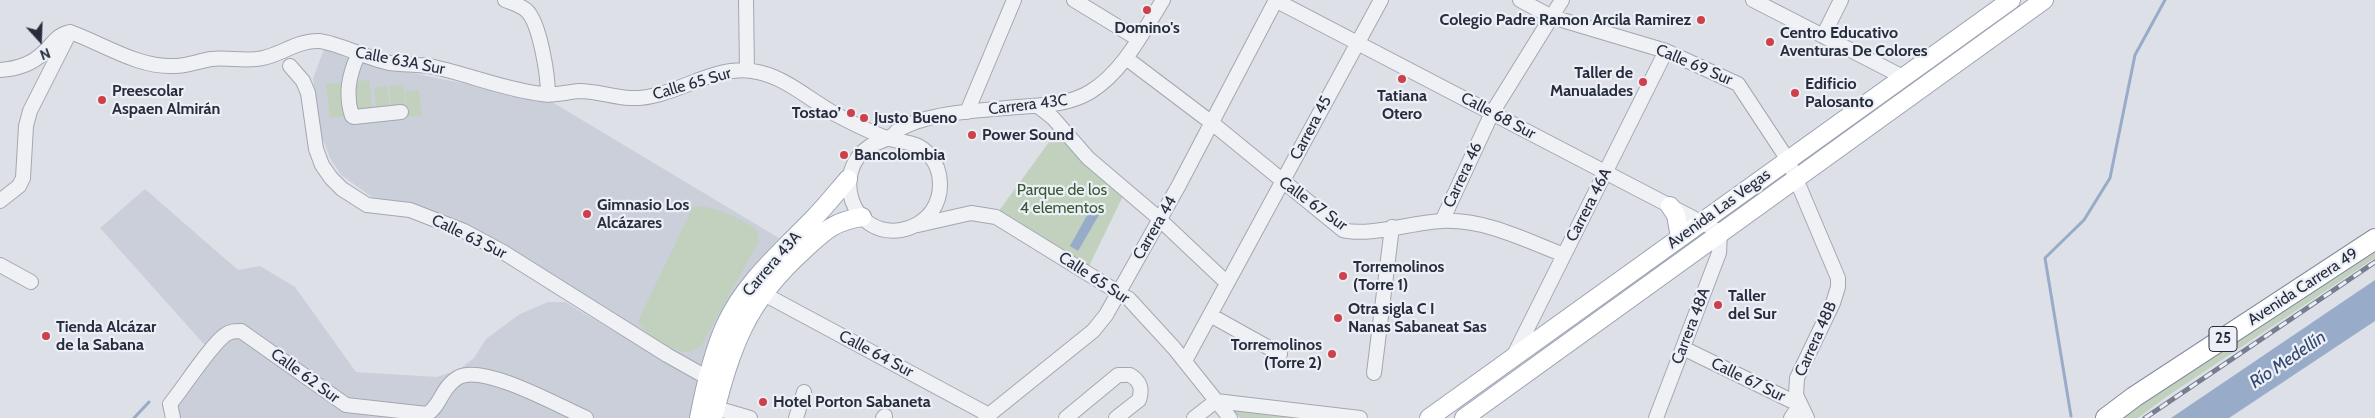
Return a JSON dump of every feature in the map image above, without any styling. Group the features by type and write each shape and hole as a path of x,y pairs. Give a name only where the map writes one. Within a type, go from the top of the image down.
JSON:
{"highway":[{"name":"Avenida Carrera 49","path":"2106,418 2375,239"}],"main road":[{"name":"Avenida Las Vegas","path":"1429,418 2010,0"},
{"name":"Avenida Las Vegas","path":"1464,418 2044,0"},
{"name":"Carrera 43A","path":"699,418 708,376 725,325 754,281 848,179"},
{"path":"1670,206 1676,215 1680,237"},
{"name":"Carrera 43A","path":"715,413 733,348 762,293 783,269 828,228 839,222 862,217"}],"street":[{"path":"505,0 524,8 532,20 543,54 548,78 548,95"},
{"name":"Calle 65 Sur","path":"746,0 747,70"},
{"path":"888,139 900,129 915,122 967,112 1014,0"},
{"path":"1074,0 1138,39"},
{"name":"Carrera 43C","path":"967,112 1059,104 1088,94 1126,58 1163,0"},
{"name":"Calle 68 Sur","path":"1276,0 1720,232"},
{"name":"Carrera 44","path":"987,416 1093,331 1106,315 1212,123 1276,0"},
{"name":"Carrera 45","path":"1185,361 1381,0"},
{"name":"Calle 69 Sur","path":"1520,0 1559,11 1666,52 1738,84 1788,160 1834,266 1838,287"},
{"path":"1753,0 1771,4 1823,36 1903,77"},
{"path":"1823,36 1841,0"},
{"name":"Carrera 46","path":"1442,221 1492,113 1559,11"},
{"path":"0,70 14,69 30,63 42,55 61,34 75,34"},
{"path":"0,201 19,186 23,178 26,126 30,111 75,34"},
{"name":"Calle 63A Sur","path":"75,34 126,56 170,67 214,58 243,60 264,58 286,49 315,41 326,43 358,55 390,62 430,66 548,95"},
{"name":"Carrera 46A","path":"1512,358 1666,52"},
{"path":"358,55 349,74 348,84 352,116 354,118 400,112"},
{"name":"Calle 67 Sur","path":"1126,58 1212,123 1343,230 1359,232 1442,221 1485,225 1564,255"},
{"name":"Calle 63 Sur","path":"290,66 303,81 308,93 316,149 322,165 342,189 367,205 410,210 464,231 503,252 667,355 708,376"},
{"name":"Calle 65 Sur","path":"548,95 579,91 630,98 652,97 708,76 747,70 771,76 797,89 836,114 888,139"},
{"path":"1038,106 1053,118 1088,158 1227,283"},
{"path":"888,139 911,142 922,147 936,165 940,182 938,199 929,214 916,225 905,229 882,229 862,217 851,200 848,179 857,157 877,142 888,139"},
{"name":"Calle 65 Sur","path":"916,225 971,213 996,217 1129,299 1185,361 1230,418"},
{"path":"1374,373 1392,227"},
{"name":"Carrera 48A","path":"1656,418 1719,253 1720,232"},
{"path":"0,265 31,282"},
{"name":"Carrera 48B","path":"1800,405 1795,388 1798,378 1833,303 1838,287"},
{"name":"Calle 64 Sur","path":"762,293 987,416"},
{"path":"1210,315 1280,354"},
{"name":"Calle 62 Sur","path":"173,418 170,404 224,335 241,331 346,405 427,414 433,410 445,387 468,374 496,378 586,418"},
{"name":"Calle 67 Sur","path":"1683,348 1800,405 1807,418"},
{"path":"1066,418 1118,375 1124,374 1136,379 1141,394 1139,400 1116,418"},
{"path":"796,418 804,392"},
{"path":"1194,418 1216,401 1360,418"},
{"path":"1792,418 1800,405"},
{"path":"715,413 750,418"}],"shaded area":[{"name":"Gimnasio Los Alcázares","path":"324,49 355,61 552,102 779,238 751,268 728,301 713,329 700,368 421,207 372,197 341,175 330,158 322,137 313,79"},
{"path":"145,189 238,270 260,266 295,287 356,372 437,377 460,369 474,358 486,339 520,314 548,302 565,302 703,384 694,418 167,418 211,352 100,228"}],"green space":[{"path":"369,80 373,114 354,116 351,82"},
{"path":"345,82 348,116 330,118 326,84"},
{"path":"403,85 406,110 392,112 389,86"},
{"path":"387,86 390,112 377,113 374,88"},
{"path":"419,90 422,115 408,117 405,91"},
{"name":"Parque de los 4 elementos","path":"1055,134 1124,194 1088,268 998,212"},
{"path":"698,206 721,211 744,222 757,230 759,241 701,346 686,352 673,349 659,341 646,331 638,321 693,207"},
{"path":"2375,248 2375,258 2166,397 2138,418 2121,418 2164,387"},
{"path":"1232,409 1308,418 1240,418"}],"water":[{"path":"1094,203 1103,208 1078,251 1070,246"},
{"name":"Río Medellín","path":"2375,280 2375,321 2229,418 2171,418"}],"waterway":[{"path":"2071,416 2045,258 2084,220 2110,178 2135,55 2165,0"},
{"path":"134,418 149,402"}],"railway":[{"path":"2145,418 2375,262"}],"place":[{"name":"Domino's","path":"1147,10"},
{"name":"Colegio Padre Ramon Arcila Ramirez","path":"1701,20"},
{"name":"Centro Educativo Aventuras De Colores","path":"1770,42"},
{"name":"Tatiana Otero","path":"1402,79"},
{"name":"Taller de Manualades","path":"1643,82"},
{"name":"Edificio Palosanto","path":"1795,93"},
{"name":"Preescolar Aspaen Almirán","path":"102,100"},
{"name":"Tostao’","path":"851,113"},
{"name":"Justo Bueno","path":"864,118"},
{"name":"Power Sound","path":"972,135"},
{"name":"Bancolombia","path":"844,155"},
{"name":"Gimnasio Los Alcázares","path":"587,214"},
{"name":"Torremolinos (Torre 1)","path":"1343,276"},
{"name":"Taller del Sur","path":"1718,305"},
{"name":"Otra sigla C I Nanas Sabaneat Sas","path":"1338,318"},
{"name":"Tienda Alcázar de la Sabana","path":"46,336"},
{"name":"Torremolinos (Torre 2)","path":"1332,354"},
{"name":"Hotel Porton Sabaneta","path":"763,402"}]}
